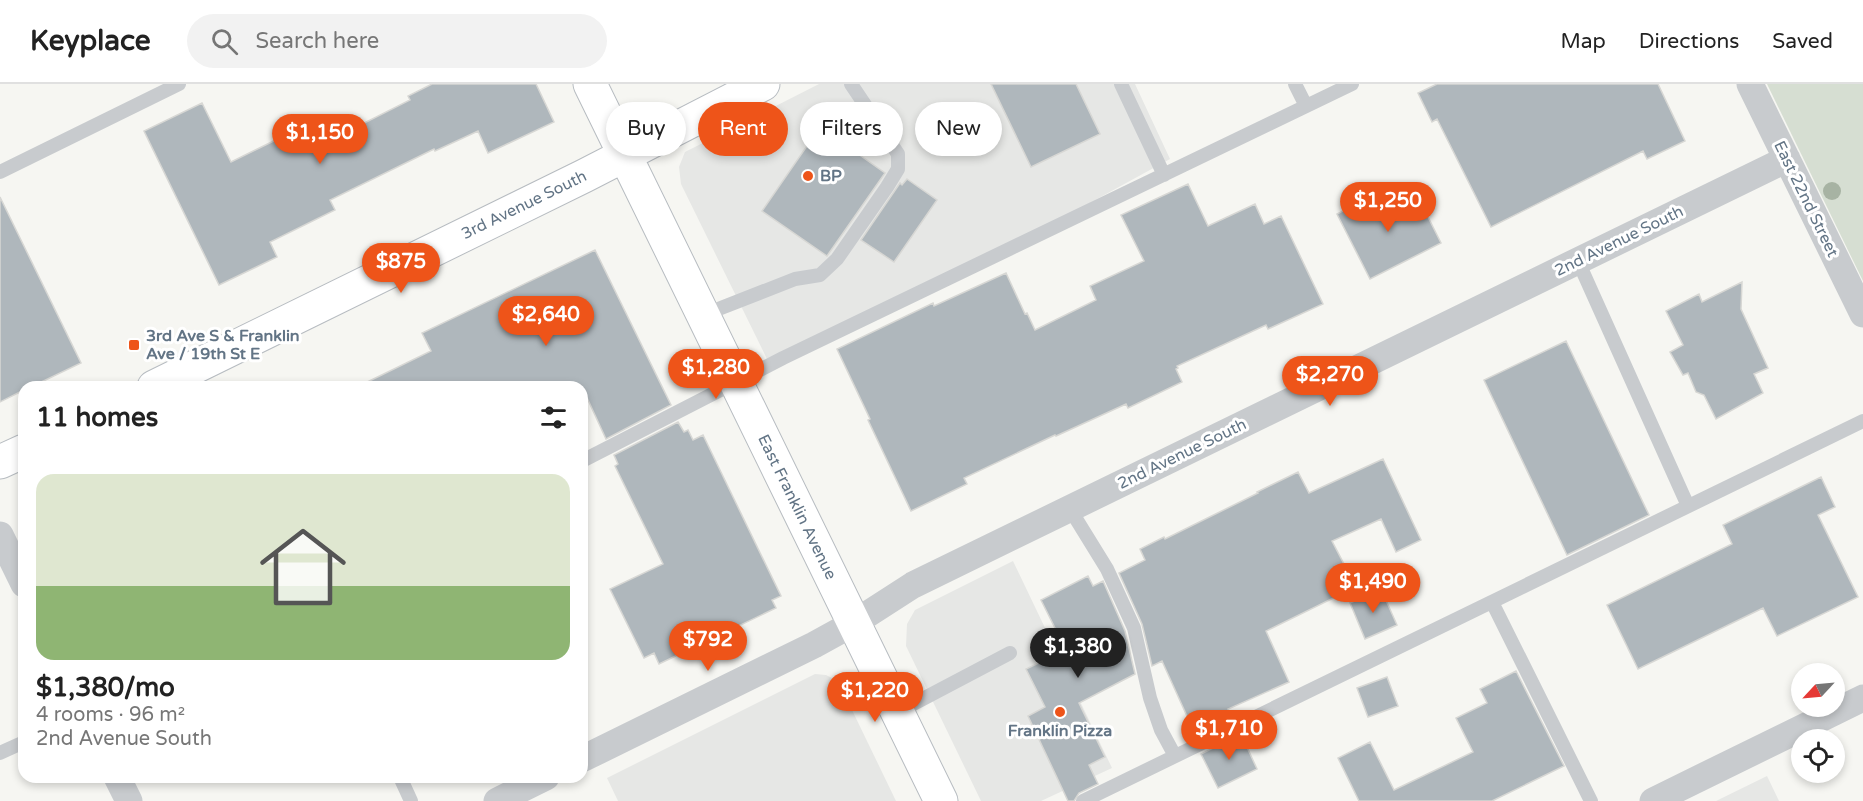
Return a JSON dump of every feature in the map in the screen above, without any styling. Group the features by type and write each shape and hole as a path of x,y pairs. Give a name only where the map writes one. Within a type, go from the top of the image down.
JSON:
{"main road":[{"name":"East Franklin Avenue","path":"590,84 606,117"},
{"name":"3rd Avenue South","path":"686,123 763,84"},
{"name":"3rd Avenue South","path":"166,381 622,156"},
{"name":"East Franklin Avenue","path":"624,156 941,801"},
{"path":"0,462 18,454"}],"street":[{"name":"East 22nd Street","path":"1750,84 1863,314"},
{"name":"2nd Avenue South","path":"588,756 814,645 854,623 913,585 1787,159"},
{"path":"0,535 18,572"},
{"path":"1653,801 1863,698"},
{"path":"120,783 129,801"},
{"path":"497,801 534,783"}],"lane":[{"path":"0,172 178,84"},
{"path":"703,315 795,279 820,275 837,260 898,170 898,153 851,84"},
{"path":"1121,84 1164,175"},
{"path":"1295,84 1306,106"},
{"path":"588,458 783,358 1352,84"},
{"path":"1578,261 1688,506"},
{"path":"1083,801 1863,421"},
{"path":"1070,509 1107,569 1134,628 1150,698 1161,730 1175,756"},
{"path":"1492,602 1591,801"},
{"path":"898,712 1011,653"},
{"path":"0,753 18,745"},
{"path":"403,783 411,801"}],"shaded area":[{"path":"819,84 1135,84 1170,159 1033,234 769,363 681,184 679,167 683,156 686,156 686,151 698,145 698,156 788,156 788,102 784,102"},
{"path":"1767,84 1863,84 1863,281"},
{"path":"1013,561 1112,768 1041,801 981,801 906,646 907,624 915,610"},
{"path":"815,674 826,675 838,681 896,801 618,801 607,778"},
{"path":"1767,776 1779,801 1716,801"}],"building":[{"path":"432,84 536,84 554,122 488,153 478,131 435,151 434,149 330,200 335,210 270,242 277,257 219,285 144,131 202,103 231,162 296,130 307,152 410,100 408,96"},
{"path":"991,84 1076,84 1100,134 1031,167 1002,107 1002,102 1000,102"},
{"path":"1437,84 1658,84 1685,141 1647,159 1643,151 1491,227 1437,119 1432,122 1418,93"},
{"path":"800,156 861,156 885,173 827,256 762,211"},
{"path":"907,179 937,200 894,262 861,240 900,183 902,185"},
{"path":"1188,184 1208,226 1255,204 1264,224 1281,216 1323,304 1268,329 1266,325 1177,366 1176,369 1182,382 1128,408 1126,404 1055,435 964,478 967,484 911,511 837,349 933,303 934,306 1006,273 1035,330 1096,300 1090,286 1144,261 1121,215"},
{"path":"1416,193 1441,243 1370,279 1337,214 1373,195 1381,211"},
{"path":"0,197 81,363 44,381 18,381 18,393 0,402"},
{"path":"595,250 671,405 606,439 588,400 588,381 369,381 431,351 422,333"},
{"path":"1742,282 1741,309 1768,368 1754,374 1763,393 1716,419 1704,395 1696,392 1688,373 1683,375 1670,352 1683,345 1666,311 1699,294 1702,302"},
{"path":"1566,341 1649,515 1567,555 1484,380"},
{"path":"678,422 684,432 688,430 693,440 703,435 781,596 772,600 776,608 659,664 654,653 644,658 610,589 663,564 615,466 618,464 614,455"},
{"path":"1383,459 1421,540 1396,552 1381,519 1332,541 1356,587 1266,631 1289,682 1228,709 1233,718 1196,736 1162,661 1152,666 1142,624 1119,573 1145,560 1140,549 1164,537 1165,539 1298,472 1309,493"},
{"path":"1821,477 1835,507 1818,515 1858,597 1777,636 1763,608 1638,669 1607,605 1732,544 1723,525"},
{"path":"1088,576 1093,586 1103,581 1125,631 1135,674 1079,703 1105,757 1089,765 1098,784 1079,793 1074,801 1068,801 1028,716 1045,707 1026,669 1066,650 1041,600"},
{"path":"1381,589 1397,625 1365,639 1350,603"},
{"path":"1516,671 1564,766 1492,801 1359,801 1338,758 1370,742 1394,790 1473,752 1456,718 1487,703 1480,689"},
{"path":"1387,677 1398,706 1368,717 1357,688"},
{"path":"1241,734 1257,769 1218,788 1201,754"}],"place":[{"name":"BP","path":"808,176"},
{"name":"3rd Ave S & Franklin Ave / 19th St E","path":"134,345"},
{"name":"Franklin Pizza","path":"1060,712"}]}
